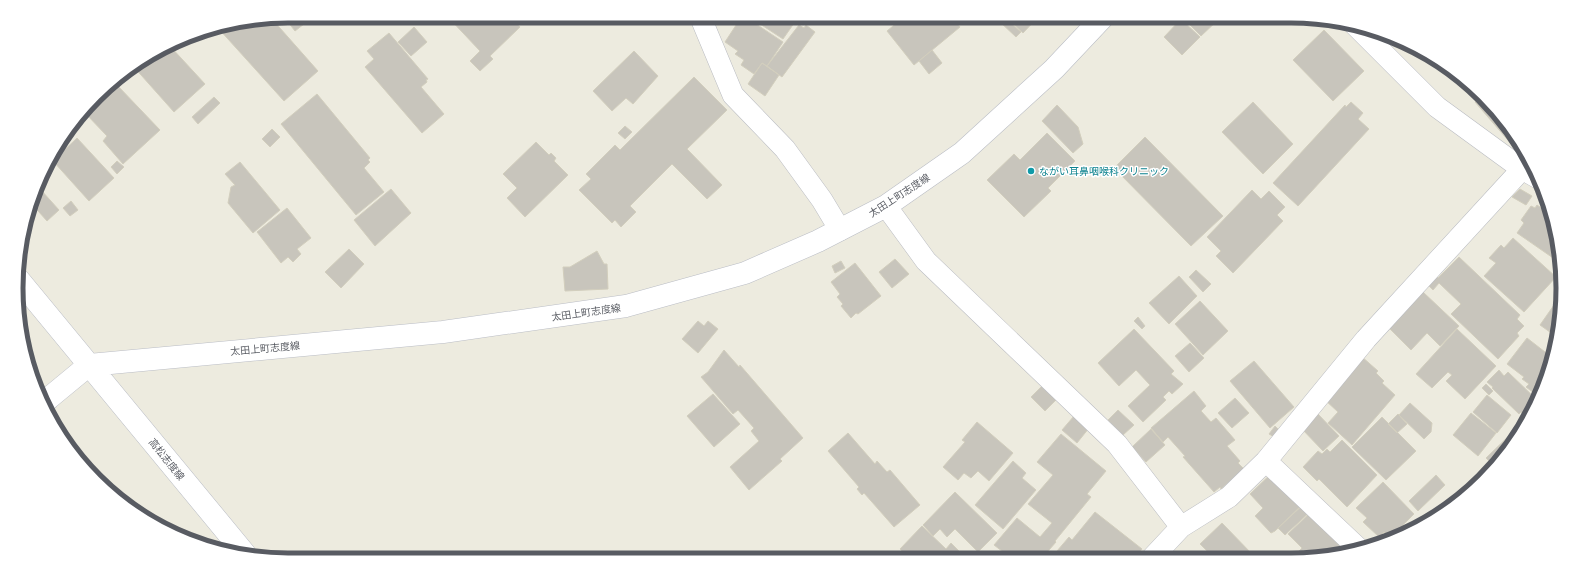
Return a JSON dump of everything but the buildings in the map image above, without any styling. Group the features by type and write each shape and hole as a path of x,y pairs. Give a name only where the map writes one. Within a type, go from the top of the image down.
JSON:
{"main road":[{"name":"太田上町志度線","path":"89,364 443,332 626,306 745,272 818,241 886,206 962,152 1054,68 1097,23"},
{"path":"23,285 89,364 48,399"},
{"name":"高松志度線","path":"89,364 241,549"}],"street":[{"path":"703,23 733,95 785,149 822,200 840,230"},
{"path":"1157,553 1181,527 1229,497 1266,461 1366,339 1530,174 1437,107 1363,33"},
{"path":"886,206 926,261 1117,444 1181,527"},
{"path":"1266,461 1355,545"}],"place":[{"name":"ながい耳鼻咽喉科クリニック","path":"1031,171"}]}
